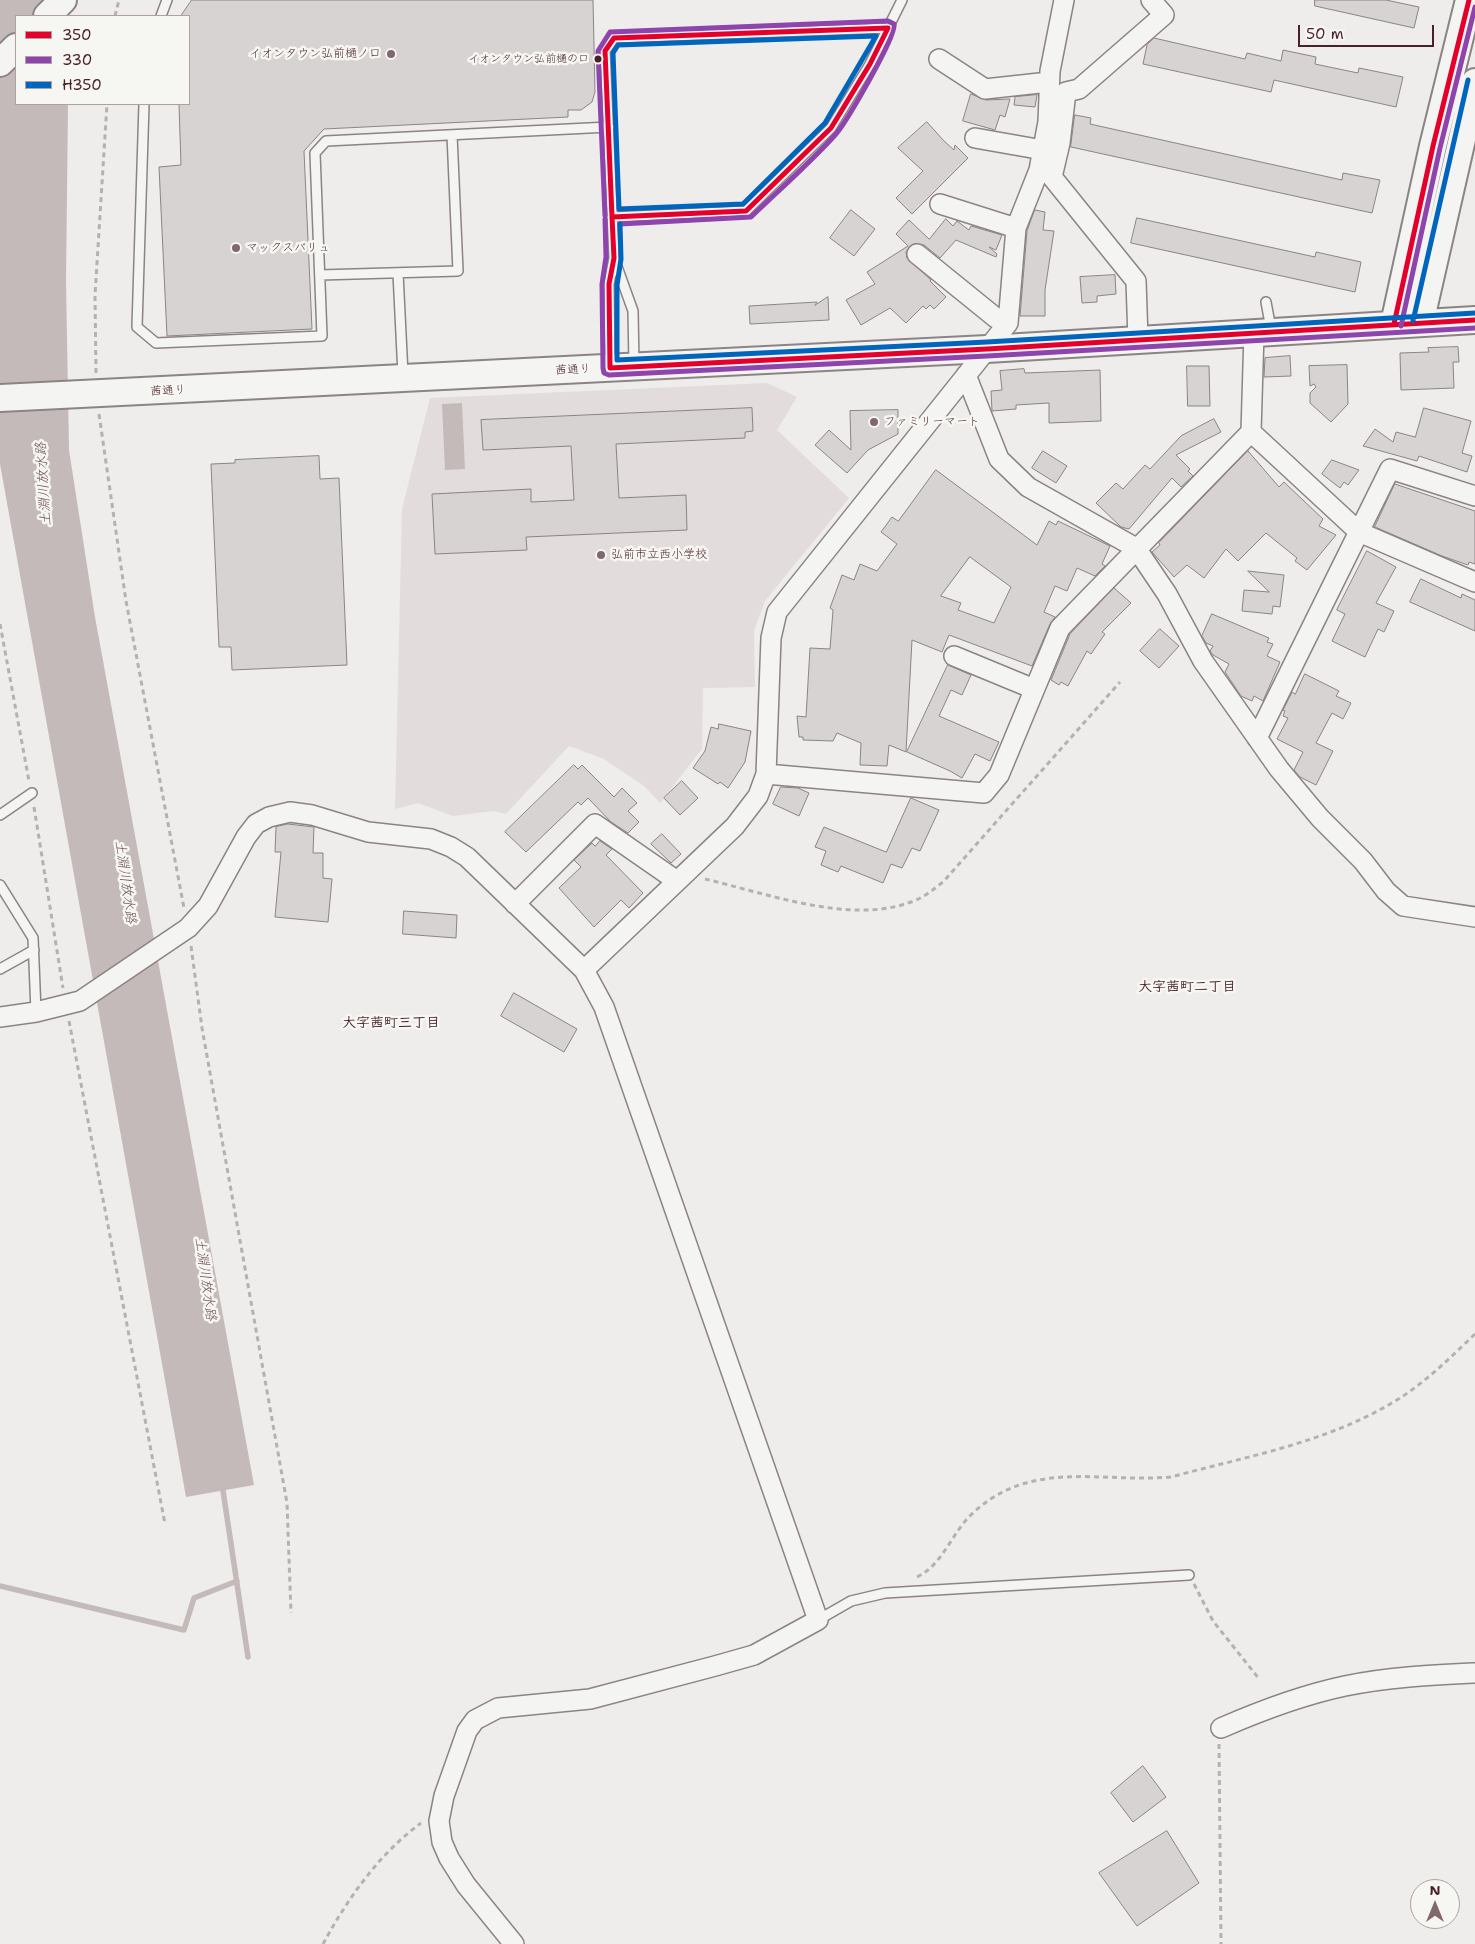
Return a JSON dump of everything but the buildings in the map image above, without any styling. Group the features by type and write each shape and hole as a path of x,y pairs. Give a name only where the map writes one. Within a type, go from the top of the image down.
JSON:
{"street":[{"path":"48,15 63,0"},
{"path":"584,970 735,826 758,796 766,774 771,638 777,612 1008,323 1016,228 1039,170 1048,122 1049,82 1057,27 1064,0"},
{"path":"1138,339 1136,280 1052,177 1060,143 1066,92 1079,88 1164,15 1151,0"},
{"path":"1407,324 1433,146 1469,0"},
{"path":"0,63 15,48"},
{"path":"939,59 985,88 1049,82"},
{"path":"1407,324 1475,82"},
{"path":"976,138 1042,150"},
{"path":"940,204 1016,228"},
{"path":"917,254 996,318 1008,323"},
{"name":"茜通り","path":"0,398 987,349 1475,320"},
{"path":"766,774 984,793 999,775 1060,628 1251,432 1263,332"},
{"path":"966,376 999,459 1028,487 1136,548 1167,594 1203,661 1257,738 1320,818 1345,840 1386,891 1403,906 1475,917"},
{"path":"1251,432 1359,532 1475,582"},
{"path":"1257,738 1390,469 1475,496"},
{"path":"954,656 1034,689"},
{"path":"0,1017 36,1012 73,1002 181,933 208,906 246,837 256,824 269,817 290,812 312,816 368,832 430,839 451,847 467,857 584,970 604,1007 818,1620 771,1647 715,1666 590,1698 498,1708 475,1720 467,1731 444,1796 439,1821 442,1842 449,1858 466,1885 514,1944"},
{"path":"515,904 595,824 681,878"},
{"path":"1221,1728 1312,1694 1346,1686 1431,1675 1475,1673"}],"lane":[{"path":"161,15 167,0"},
{"path":"612,217 746,211 831,128 870,64 902,0"},
{"path":"622,367 610,284 614,258 605,52 614,38 888,28"},
{"path":"144,105 137,327 156,343 322,336 316,153 326,141 609,127"},
{"path":"320,275 458,271 452,135"},
{"path":"614,258 633,311 622,367"},
{"path":"398,273 403,379"},
{"path":"1263,332 1266,302"},
{"path":"0,815 32,793"},
{"path":"0,885 22,917 33,938 36,1012"},
{"path":"0,969 34,950"},
{"path":"818,1620 851,1602 885,1593 1189,1575"}],"path":[{"path":"115,15 119,0"},
{"path":"107,105 89,395 126,602 181,933 202,1028 287,1503 291,1613"},
{"path":"0,624 73,1002 165,1524"},
{"path":"681,878 833,908 872,909 908,904 924,896 944,882 1120,682"},
{"path":"885,1593 930,1571 971,1514 991,1497 1011,1486 1049,1477 1147,1479 1171,1477 1334,1432 1400,1398 1438,1370 1475,1334"},
{"path":"1189,1575 1212,1621 1260,1680"},
{"path":"1221,1728 1218,1751 1221,1944"},
{"path":"323,1944 362,1882 398,1840 422,1822 439,1821"}],"shaded area":[{"name":"弘前市立西小学校","path":"767,383 797,397 777,430 849,498 765,601 754,631 755,687 703,688 702,749 660,803 644,786 604,759 569,746 506,814 494,811 453,816 418,803 395,809 402,509 430,398"}],"water":[{"path":"0,0 68,0 68,15 15,15 15,105 68,105 66,281 69,450 95,617 254,1485 186,1497 0,464"},
{"path":"462,403 465,469 445,470 442,404"}],"waterway":[{"name":"土淵川放水路","path":"222,1484 248,1657"},
{"path":"0,1586 184,1630 194,1598 237,1581"}],"transit line":[{"name":"350","path":"1394,324 1433,146 1469,0"},
{"name":"330","path":"1401,326 1440,148 1475,7"},
{"name":"330","path":"605,216 598,51 610,32 888,21 894,24 888,44 880,60 860,97 836,134 751,217 620,224"},
{"name":"350","path":"888,28 870,64 831,128 746,211 612,217 605,51 614,38 888,28"},
{"name":"H350","path":"876,36 825,123 743,204 619,209 613,53 618,45 876,36"},
{"name":"H350","path":"1413,321 1468,80"},
{"name":"350","path":"612,217 614,258 609,284 610,368 987,349 1475,320"},
{"name":"330","path":"605,219 606,257 602,284 603,368 604,373 609,375 987,356 1475,328"},
{"name":"H350","path":"620,224 621,259 617,285 617,360 987,342 1475,313"}],"place":[{"name":"イオンタウン弘前樋ノ口","path":"391,54"},
{"name":"イオンタウン弘前樋の口","path":"598,59"},
{"name":"マックスバリュ","path":"236,248"},
{"name":"ファミリーマート","path":"874,422"},
{"name":"弘前市立西小学校","path":"601,555"}],"district":[{"name":"大字茜町二丁目","path":"1187,987"},
{"name":"大字茜町三丁目","path":"391,1023"}]}
